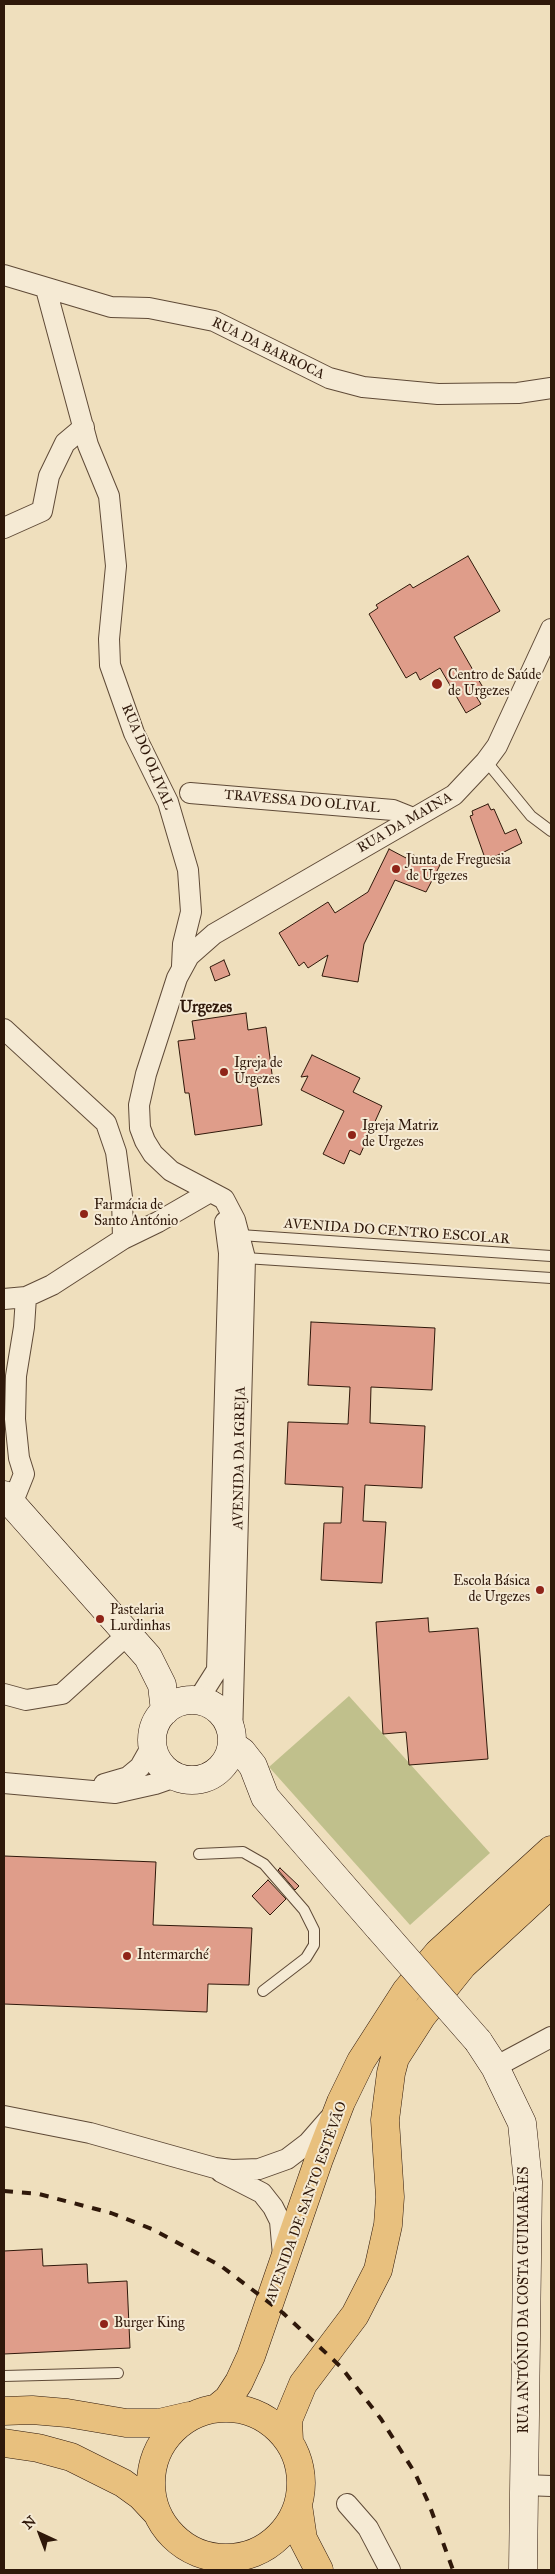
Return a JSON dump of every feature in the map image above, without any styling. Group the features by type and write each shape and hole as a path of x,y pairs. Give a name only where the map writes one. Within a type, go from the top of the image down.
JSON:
{"main road":[{"path":"8,1500 127,1635 194,1700"},
{"path":"148,1657 162,1685 165,1711"},
{"path":"194,1700 210,1704 222,1712 229,1724 232,1741 223,1766 214,1774 202,1779 188,1780 175,1777 164,1769 156,1758 152,1744 153,1732 158,1720 165,1711 177,1703 194,1700"},
{"path":"232,1741 253,1766 266,1797"},
{"path":"214,1774 266,1797"},
{"name":"RUA ANTÓNIO DA COSTA GUIMARÃES","path":"266,1797 478,2041 495,2066 522,2124 528,2182 522,2570"},
{"name":"AVENIDA DE SANTO ESTÊVÃO","path":"217,2408 228,2399 239,2382 251,2356 319,2159 341,2102 361,2061 406,1991 438,1953 551,1850"},
{"path":"289,2441 288,2420 303,2384 355,2314 378,2270 388,2226 390,2197 385,2120 388,2089 395,2058 422,2016 458,1971 551,1884"},
{"path":"4,2411 58,2412 126,2423 159,2423 217,2408 238,2408 258,2414 275,2425 289,2441 298,2461 302,2483 298,2505 288,2526 271,2543 250,2554 226,2559 203,2555"},
{"path":"156,2512 150,2490 152,2468 160,2447 173,2429 191,2416"},
{"path":"4,2443 38,2448 71,2457 123,2483 141,2496 156,2512 167,2531 178,2541 235,2570"},
{"path":"298,2505 303,2540 319,2570"}],"street":[{"name":"RUA DA BARROCA","path":"4,275 46,290 111,307 149,308 214,321 329,378 364,387 438,394 518,393 551,388"},
{"name":"RUA DO OLIVAL","path":"46,290 88,445 109,496 116,566 109,639 110,665 134,733 168,802 188,870 191,912 183,944 182,966"},
{"path":"4,528 42,511 49,476 65,444 84,427"},
{"name":"RUA DA MAINA","path":"153,1154 145,1141 139,1118 141,1092 182,966 192,952 214,934 454,795 486,761 497,746 551,629"},
{"name":"TRAVESSA DO OLIVAL","path":"190,793 393,810 413,818"},
{"path":"191,912 200,924 214,934"},
{"path":"4,1029 106,1123 116,1152 122,1197 123,1239"},
{"path":"106,1123 139,1118"},
{"name":"AVENIDA DA IGREJA","path":"153,1154 171,1171 224,1199 240,1236 245,1258 232,1741"},
{"path":"4,1299 26,1297 52,1285 123,1239 158,1222 210,1192"},
{"name":"AVENIDA DA IGREJA","path":"194,1700 217,1670 229,1253 226,1225 210,1192"},
{"path":"8,1500 24,1474 19,1458 15,1419 16,1376 24,1326 26,1297"},
{"path":"4,1694 26,1700 62,1694 127,1635"},
{"path":"70,1788 114,1783 128,1777 140,1767 152,1744"},
{"path":"4,1782 115,1793 155,1784 175,1777"},
{"path":"495,2066 551,2037"},
{"path":"215,2168 259,2169 287,2159 308,2144 341,2102"},
{"path":"4,2116 90,2133 215,2168 262,2193 273,2207 280,2221 283,2263"},
{"path":"524,2485 551,2486"},
{"path":"347,2504 368,2528 390,2570"}],"lane":[{"path":"486,761 531,816 551,831"},
{"name":"AVENIDA DO CENTRO ESCOLAR","path":"240,1236 551,1256"},
{"path":"245,1258 551,1278"},
{"path":"199,1854 243,1852 264,1864 304,1910 314,1930 314,1944 306,1958 263,1991"},
{"path":"4,2376 118,2373"}],"green space":[{"path":"349,1696 490,1853 410,1925 269,1767"}],"building":[{"path":"468,556 500,611 454,637 485,691 476,696 481,704 466,713 440,668 420,680 416,672 406,678 369,614 378,608 376,605 410,584 413,588"},
{"path":"488,804 491,810 494,809 505,834 516,829 522,843 486,861 470,816 473,815 472,811"},
{"path":"389,849 406,858 408,853 440,865 426,892 395,880 364,944 358,982 322,976 328,955 308,968 304,962 299,966 279,933 328,902 335,913 368,892"},
{"path":"224,960 230,975 215,981 210,967"},
{"path":"246,1013 248,1030 266,1027 273,1082 257,1084 262,1125 195,1135 189,1093 185,1093 178,1041 195,1039 192,1021"},
{"path":"312,1055 360,1078 353,1092 382,1106 360,1155 350,1150 344,1164 323,1154 344,1111 301,1090 308,1076 301,1077"},
{"path":"311,1322 435,1328 432,1390 371,1387 370,1423 425,1426 422,1488 365,1485 363,1521 386,1522 382,1583 321,1580 324,1523 341,1523 343,1487 285,1484 288,1422 348,1424 350,1387 308,1385"},
{"path":"428,1618 429,1632 478,1628 488,1759 409,1765 406,1732 383,1734 376,1622"},
{"name":"Intermarché","path":"4,1856 156,1862 153,1925 252,1928 249,1985 208,1984 207,2012 4,2004"},
{"path":"280,1868 299,1886 295,1890 278,1870"},
{"path":"268,1880 286,1899 270,1915 252,1896"},
{"path":"42,2249 43,2266 87,2264 88,2283 127,2281 130,2348 4,2354 4,2251"}],"railway":[{"path":"4,2191 39,2194 111,2213 152,2229 221,2266 283,2313 341,2367 381,2419 415,2473 429,2504 453,2570"}],"place":[{"name":"Centro de Saúde de Urgezes","path":"437,684"},
{"name":"Junta de Freguesia de Urgezes","path":"396,869"},
{"name":"Igreja de Urgezes","path":"224,1072"},
{"name":"Igreja Matriz de Urgezes","path":"352,1135"},
{"name":"Farmácia de Santo António","path":"84,1214"},
{"name":"Escola Básica de Urgezes","path":"540,1590"},
{"name":"Pastelaria Lurdinhas","path":"100,1619"},
{"name":"Intermarché","path":"127,1956"},
{"name":"Burger King","path":"104,2324"}],"district":[{"name":"Urgezes","path":"206,1008"}]}
